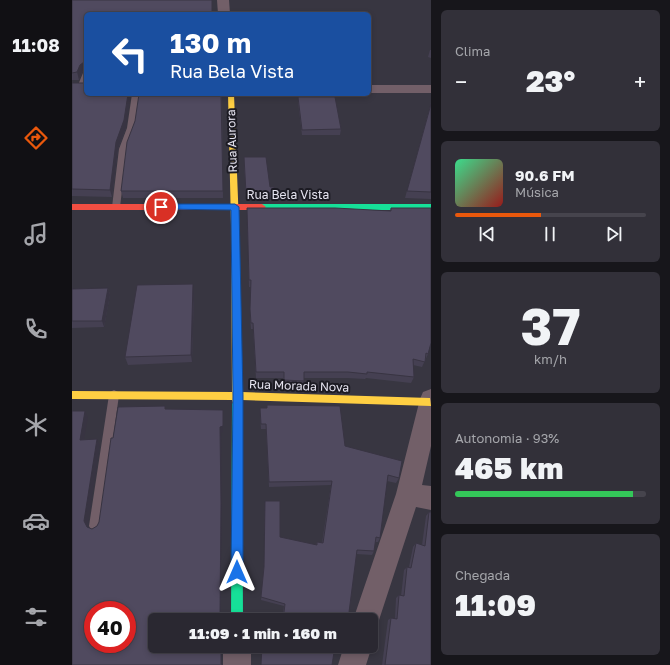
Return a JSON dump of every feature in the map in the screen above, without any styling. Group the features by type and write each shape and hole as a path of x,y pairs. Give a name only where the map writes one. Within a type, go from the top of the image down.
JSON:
{"street":[{"path":"223,0 224,12"},
{"path":"371,90 431,89"},
{"name":"Rua Aurora","path":"230,96 235,207 238,396 237,613"},
{"name":"Rua Bela Vista","path":"72,207 431,207"},
{"name":"Rua Morada Nova","path":"72,395 238,396 430,401"},
{"path":"368,613 408,494 430,401"},
{"path":"408,494 431,498"},
{"path":"237,653 237,665"},
{"path":"352,665 356,653"}],"lane":[{"path":"116,207 123,149 131,128 136,96"},
{"path":"95,526 114,396"}],"building":[{"path":"72,0 212,0 212,12 84,12 84,62 80,65 77,72 72,73"},
{"path":"72,83 84,83 84,96 128,96 124,120 116,142 110,190 72,189"},
{"path":"139,96 221,96 223,191 121,191 127,142 135,121"},
{"path":"298,97 335,97 341,129 302,130"},
{"path":"431,104 431,192 407,191"},
{"path":"244,157 266,157 270,187 274,187 274,193 246,193"},
{"path":"247,208 335,208 391,211 391,208 431,208 431,343 428,354 426,353 425,362 413,359 414,377 367,372 367,374 348,372 304,372 304,381 284,380 284,372 256,372 253,323 251,323 250,309 251,280 249,280"},
{"path":"193,284 191,355 125,357 137,285"},
{"path":"108,288 102,321 72,321 72,289"},
{"path":"267,405 340,406 345,446 402,461 399,478 388,475 380,538 376,537 374,551 357,550 349,613 284,613 285,604 261,597 264,567 265,501 280,501 280,537 317,545 317,542 323,543 332,481 269,482 266,424 261,424 260,408 267,408"},
{"path":"165,406 165,409 223,410 223,426 220,427 220,613 148,613 148,653 221,653 221,664 223,665 72,665 72,411 85,411 80,440 97,439 84,521 87,527 92,529 97,526 99,522 111,438 113,438 118,407"},
{"path":"429,512 431,512 431,665 385,665 391,618 397,619 399,595 404,596 407,567 411,568 416,543 425,546"},
{"path":"262,653 334,653 332,665 261,665"}],"traffic: fast":[{"path":"262,207 431,207"},
{"path":"237,404 237,613"}],"traffic: slow":[{"path":"231,96 235,225 237,404"},
{"path":"72,395 238,396 430,402"}],"traffic: jam":[{"path":"72,207 262,207"}],"route":[{"path":"161,207 235,207 238,396 237,572"}]}
